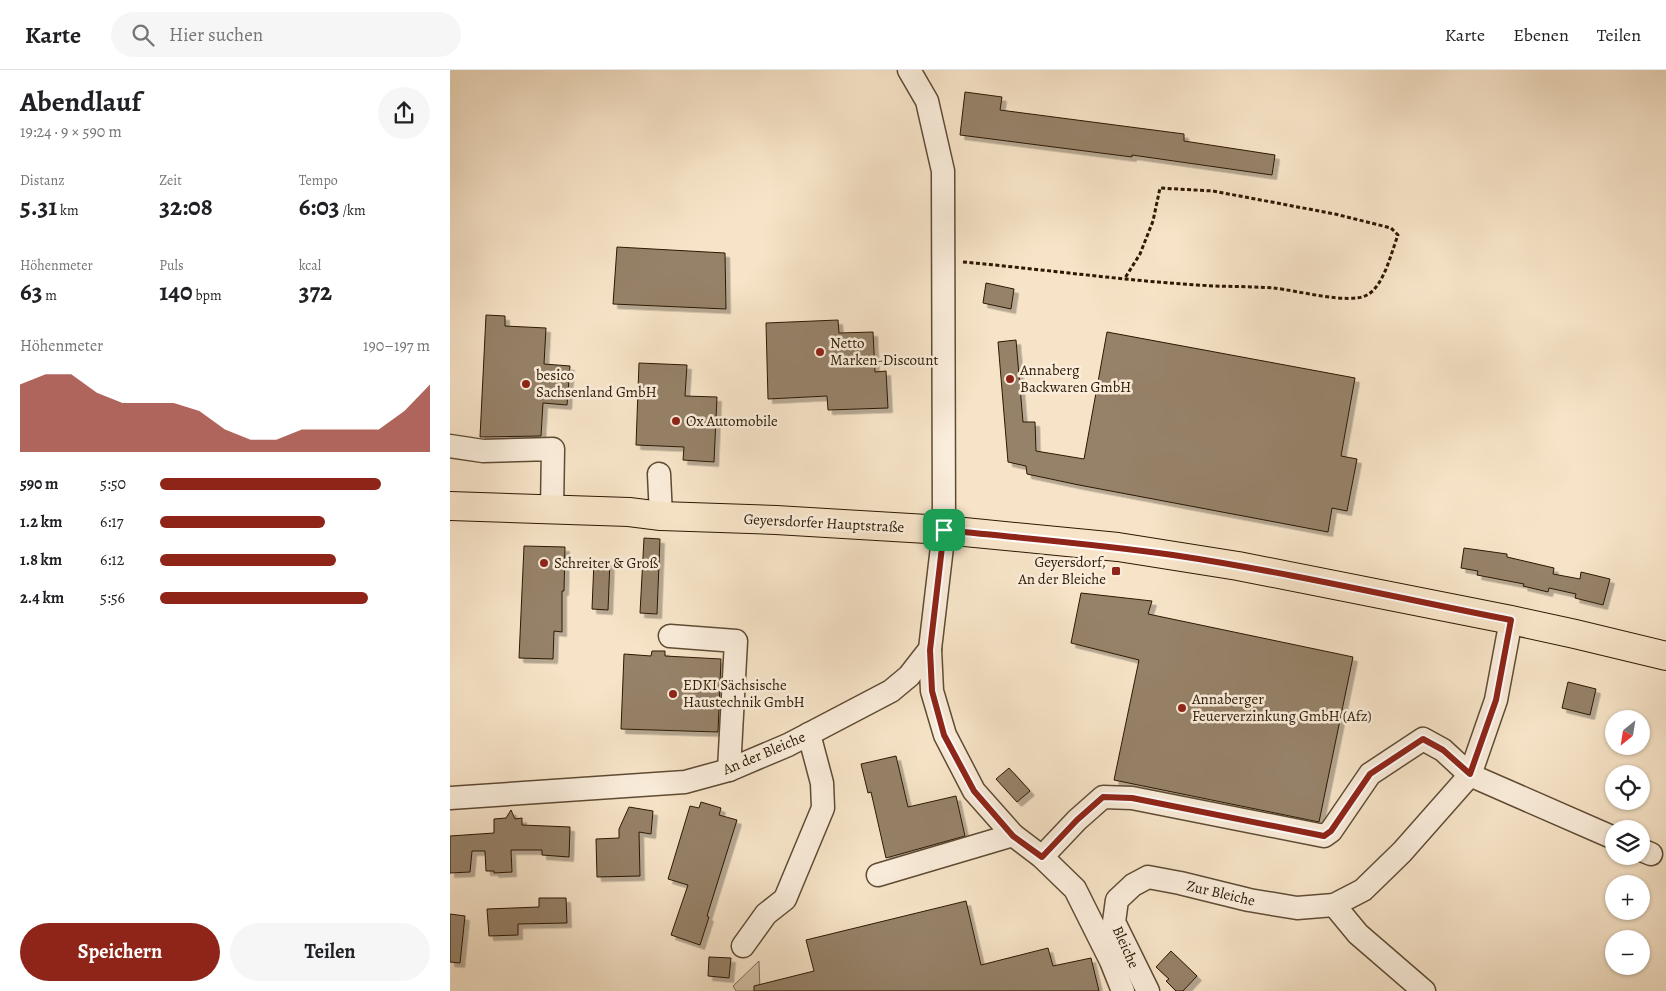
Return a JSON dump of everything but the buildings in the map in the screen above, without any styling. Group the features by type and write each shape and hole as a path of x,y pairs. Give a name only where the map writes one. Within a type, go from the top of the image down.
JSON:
{"main road":[{"name":"Geyersdorfer Hauptstraße","path":"450,506 629,512 661,516 776,520 944,530 1118,547 1248,568 1511,620 1666,656"}],"street":[{"path":"909,70 927,102 943,171 942,260 951,365 944,530 930,650 932,691 944,735 974,791 1013,836 1042,857 1075,889 1111,961 1123,991"},
{"path":"450,446 483,451 553,449 552,509"},
{"path":"659,474 661,516"},
{"name":"Zur Bleiche","path":"1117,900 1133,885 1148,877 1249,900 1297,908 1334,905 1363,890 1402,852 1470,774 1496,700 1511,620"},
{"path":"670,636 736,641 729,770"},
{"name":"An der Bleiche","path":"450,798 685,782 729,770 788,745 891,691 909,676 930,650"},
{"path":"743,946 766,914 785,899 823,808 822,783 809,734"},
{"path":"1042,857 1077,820 1103,797 1132,798 1324,836 1331,831 1370,774 1423,739 1443,750 1470,774 1605,834"},
{"path":"878,875 1013,836"},
{"name":"Bleiche","path":"1117,900 1114,922 1148,991"},
{"path":"1334,905 1358,934 1424,991"}],"path":[{"path":"942,260 1125,278 1198,285 1274,288 1342,298 1366,295 1379,285 1398,235 1391,228 1335,214 1214,192 1160,188 1153,221 1140,254 1125,278"}],"shaded area":[{"path":"759,961 760,991 736,991 733,986"}],"place":[{"name":"Netto Marken-Discount","path":"820,352"},
{"name":"Annaberg Backwaren GmbH","path":"1010,379"},
{"name":"besico Sachsenland GmbH","path":"526,384"},
{"name":"Ox Automobile","path":"676,421"},
{"name":"Schreiter & Groß","path":"544,563"},
{"name":"Geyersdorf, An der Bleiche","path":"1116,571"},
{"name":"EDKI Sächsische Haustechnik GmbH","path":"673,694"},
{"name":"Annaberger Feuerverzinkung GmbH (Afz)","path":"1182,708"}],"route":[{"path":"944,530 1118,547 1238,566 1511,620 1496,700 1470,774 1443,750 1423,739 1370,774 1331,831 1324,836 1132,798 1103,797 1077,820 1042,857 1013,836 974,791 944,735 932,691 930,650 944,530"}]}
